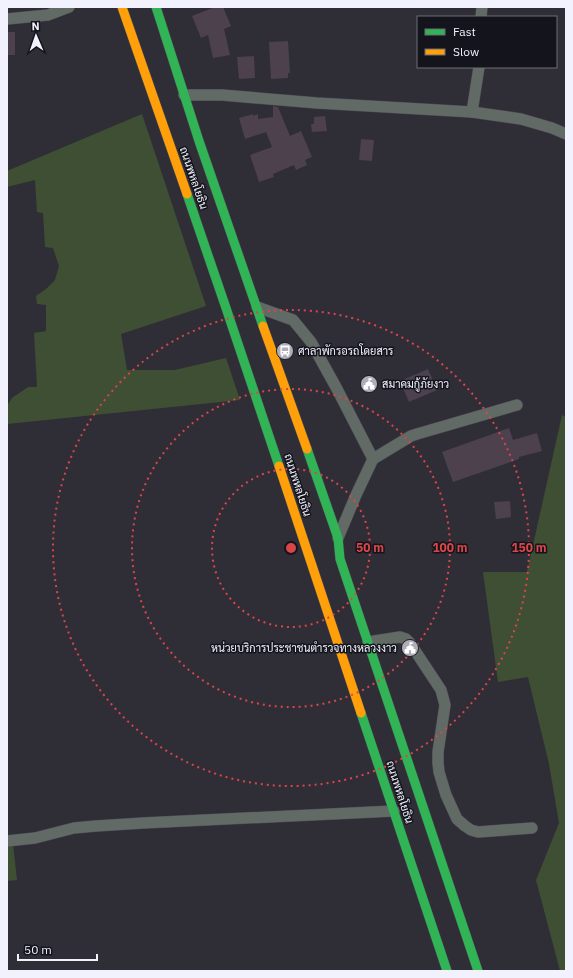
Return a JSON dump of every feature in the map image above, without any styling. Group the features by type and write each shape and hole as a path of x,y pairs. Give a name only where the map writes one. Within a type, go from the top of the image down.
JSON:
{"highway":[{"name":"ถนนพหลโยธิน","path":"122,7 226,308 447,971"},
{"name":"ถนนพหลโยธิน","path":"156,7 184,95 338,538 340,559 478,971"}],"street":[{"path":"7,19 48,15 69,7"},
{"path":"472,112 478,68"},
{"path":"184,95 222,96 472,112 521,119 552,128 566,134"},
{"path":"257,307 293,320 311,342 373,459"},
{"path":"338,538 373,459 411,436 517,405"},
{"path":"368,642 400,637 406,639 441,690 445,705 438,752 439,772 446,795 457,819 471,830 478,832 532,828"},
{"path":"7,841 35,838 74,828 143,822 394,811"}],"green space":[{"path":"142,114 206,306 121,334 127,370 175,370 226,358 240,400 7,424 7,406 12,398 28,387 37,387 34,333 46,331 46,305 37,304 36,296 55,280 59,266 53,248 45,247 43,213 37,212 35,180 7,187 7,171"},
{"path":"562,415 566,417 566,971 560,971 536,880 559,823 549,764 528,677 498,682 483,572 527,572"},
{"path":"13,844 17,880 7,881 7,845"}],"building":[{"path":"215,7 223,7 231,26 224,29 230,55 213,58 208,35 201,38 192,16"},
{"path":"7,32 15,32 15,55 7,55"},
{"path":"288,41 290,73 288,73 288,78 271,79 269,42"},
{"path":"254,56 255,78 239,79 237,57"},
{"path":"273,106 278,107 290,136 301,131 312,157 305,160 307,165 296,170 294,165 273,174 274,177 259,182 250,155 272,147 266,132 245,139 239,118 253,114 253,116 258,114 258,119 273,117"},
{"path":"325,116 327,131 312,132 311,124 314,124 314,117"},
{"path":"361,139 374,140 372,161 359,160"},
{"path":"428,369 437,390 409,402 400,381"},
{"path":"509,428 513,440 537,433 542,451 519,457 519,459 453,482 442,452"},
{"path":"510,501 511,517 496,519 494,502"}],"traffic: fast":[{"path":"156,7 199,141 263,326"},
{"path":"187,194 279,466"},
{"path":"307,449 338,538 340,559 478,971"},
{"path":"361,713 447,971"}],"traffic: slow":[{"path":"122,7 187,194"},
{"path":"263,326 307,449"},
{"path":"279,466 361,713"}],"place":[{"name":"ศาลาพักรอรถโดยสาร","path":"285,351"},
{"name":"สมาคมกู้ภัยงาว","path":"369,384"},
{"name":"หน่วยบริการประชาชนตำรวจทางหลวงงาว","path":"410,648"}]}
